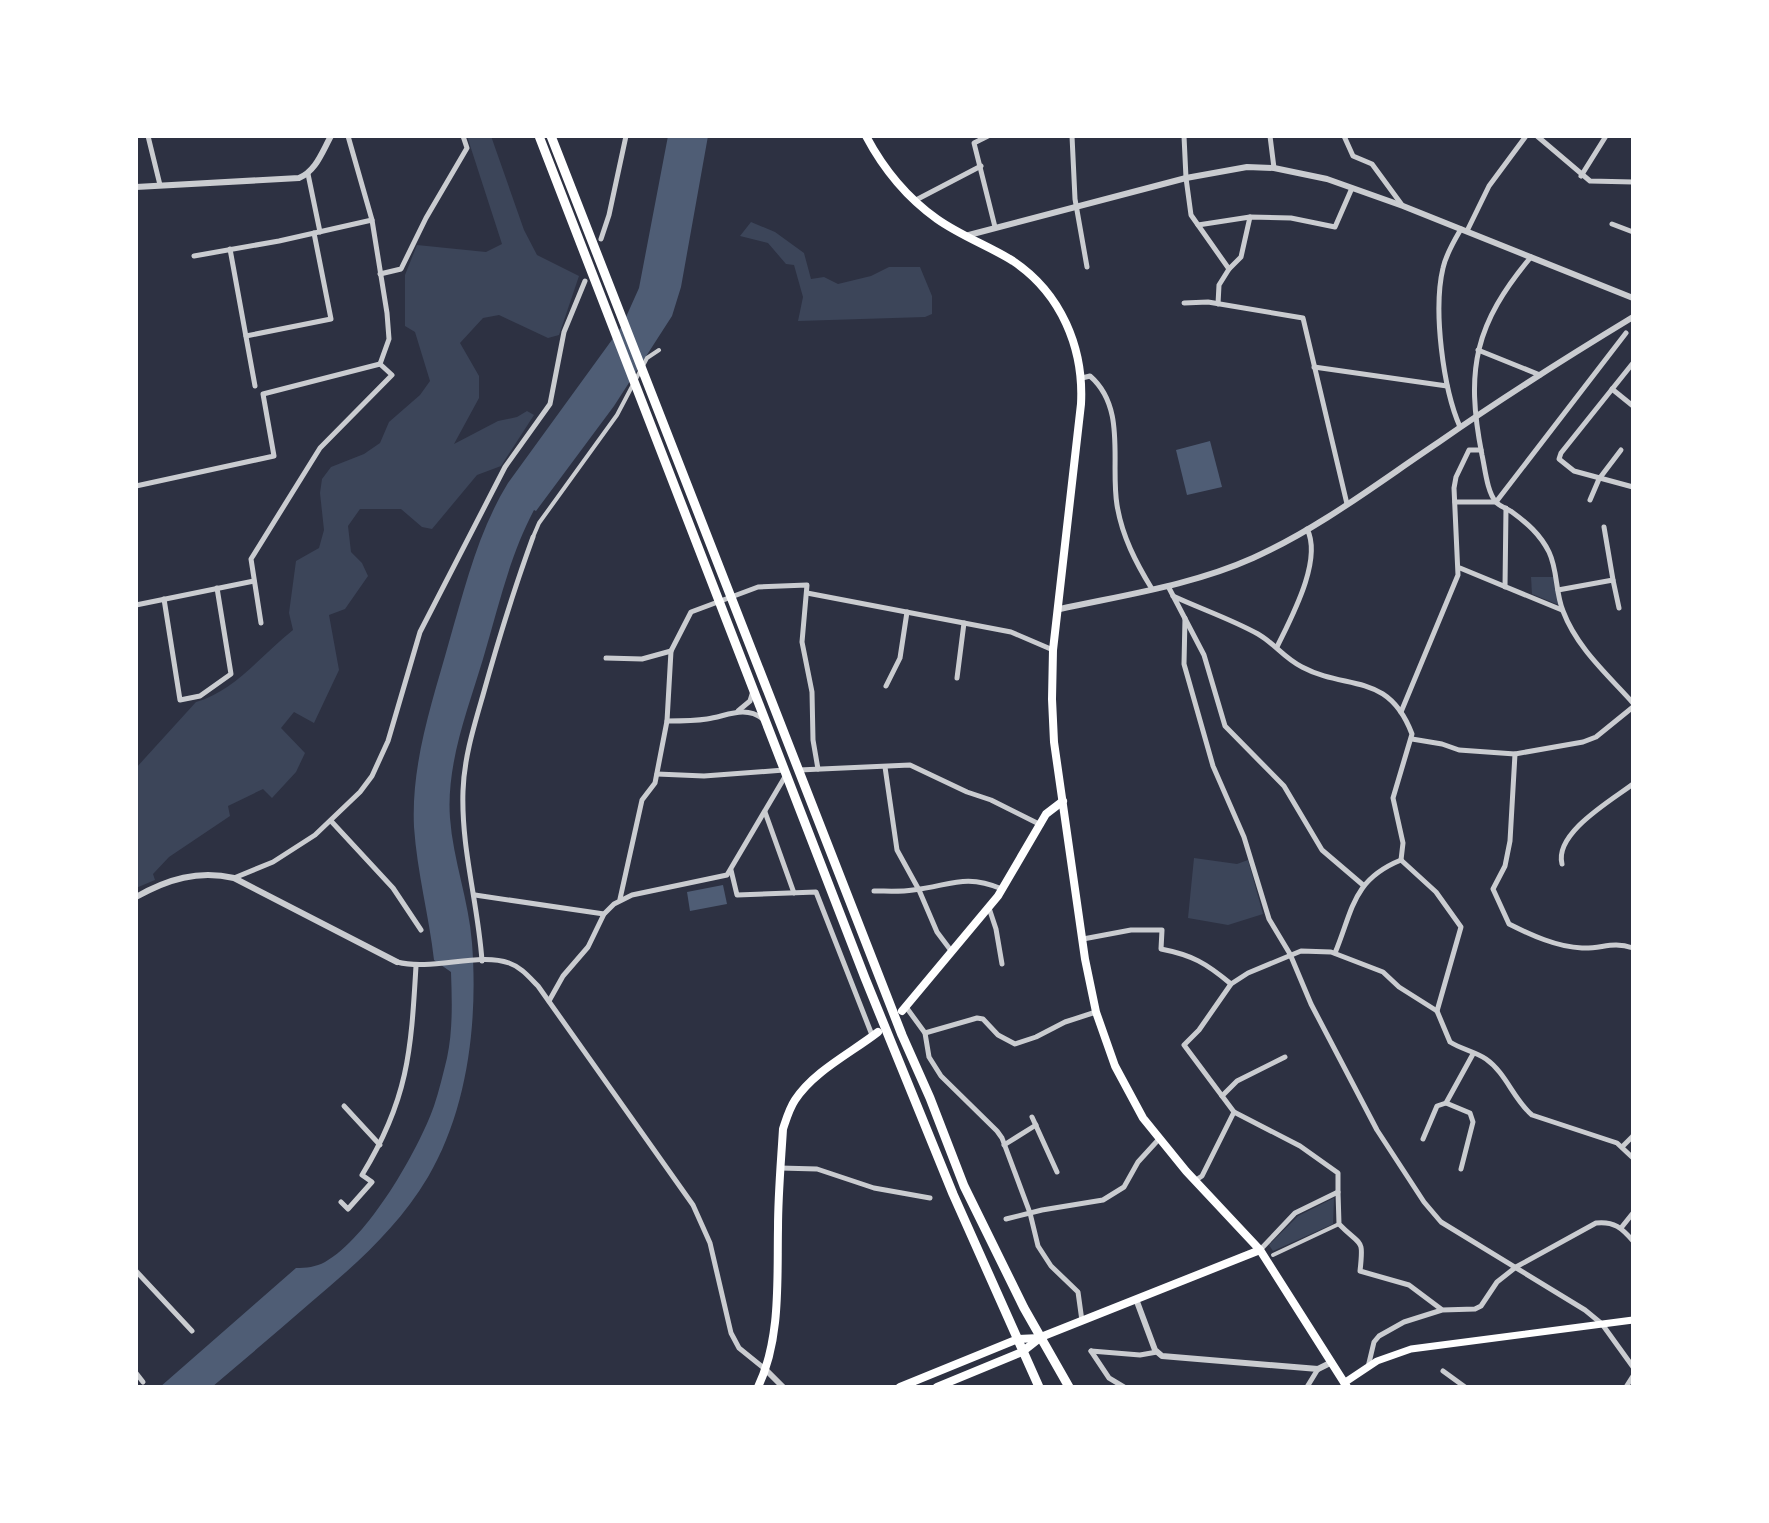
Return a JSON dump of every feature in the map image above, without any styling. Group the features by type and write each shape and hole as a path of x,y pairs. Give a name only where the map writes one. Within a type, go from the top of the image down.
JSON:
{"highway":[{"path":"539,136 865,978 948,1180 1039,1387"},
{"path":"551,136 876,973 964,1186 1069,1387"}],"main road":[{"path":"866,136 880,162 914,201 964,236 1012,261 1043,287 1065,318 1077,351 1082,378 1060,609 1053,650 1054,742 1082,939 1096,1012 1105,1042 1127,1091 1159,1139 1260,1250 1346,1385 1385,1357 1411,1349 1633,1320"},
{"path":"904,1009 989,908 1046,814 1063,801"},
{"path":"758,1387 766,1370 773,1336 783,1129 796,1098 817,1076 875,1034"},
{"path":"900,1387 1018,1339 1041,1337 1260,1250"},
{"path":"938,1387 1022,1352 1041,1337"}],"street":[{"path":"148,136 160,185"},
{"path":"136,187 299,178 308,174 331,136"},
{"path":"348,136 372,220 380,274 389,339 380,364"},
{"path":"380,274 401,269 415,238 467,148 463,136"},
{"path":"601,239 626,136"},
{"path":"988,136 974,143 995,227"},
{"path":"1072,136 1076,207 1087,267"},
{"path":"1184,136 1190,210 1229,269"},
{"path":"1270,136 1274,168"},
{"path":"1344,136 1353,156 1372,164 1403,206"},
{"path":"1537,136 1581,176 1595,182 1633,182"},
{"path":"1581,176 1606,136"},
{"path":"1460,427 1447,386 1440,282 1448,252 1524,137"},
{"path":"914,201 981,166"},
{"path":"964,236 1186,178 1247,167 1274,168 1297,171 1403,206 1631,297 1633,288"},
{"path":"246,336 331,319 308,174"},
{"path":"1198,225 1250,217 1291,218 1335,227 1352,188"},
{"path":"1218,304 1219,285 1241,257 1250,217"},
{"path":"194,256 372,220"},
{"path":"1612,224 1633,232"},
{"path":"230,249 255,386"},
{"path":"1496,502 1481,450 1477,416 1478,350 1488,318 1501,295 1532,256"},
{"path":"234,878 292,852 331,821 360,792 381,760 420,632 505,467 550,404 564,332 585,281"},
{"path":"1184,303 1218,304 1303,318 1347,504"},
{"path":"1060,609 1168,586 1254,558 1347,504 1460,427 1633,317"},
{"path":"1496,502 1626,333"},
{"path":"482,961 475,895 467,866 463,788 467,757 506,611 539,523 617,415 647,358 659,350"},
{"path":"1478,350 1540,375"},
{"path":"1633,363 1559,459 1574,471 1633,487"},
{"path":"136,486 274,456 263,394 380,364"},
{"path":"261,623 251,559 315,455 392,375 380,364"},
{"path":"1313,367 1447,386"},
{"path":"1082,378 1090,376 1098,383 1115,423 1115,481 1120,519 1130,550 1152,589"},
{"path":"1612,389 1633,406"},
{"path":"1401,713 1444,614 1460,568 1454,488 1469,450 1481,450"},
{"path":"1590,500 1599,479 1621,450"},
{"path":"1412,739 1459,750 1515,754 1596,737 1633,705 1577,640 1563,610 1556,571 1542,540 1531,527 1496,502 1455,502"},
{"path":"1505,587 1506,507"},
{"path":"1604,527 1619,608"},
{"path":"1277,647 1308,574 1310,535 1307,529"},
{"path":"1460,568 1563,610"},
{"path":"1558,590 1613,580"},
{"path":"136,605 254,581"},
{"path":"620,899 642,800 655,783 657,774 667,721 671,651 691,612 758,587 807,585 802,642 812,692 813,740 818,769"},
{"path":"1168,586 1204,655 1225,726 1284,786 1322,850 1363,885"},
{"path":"164,599 180,700 209,692 231,674 217,588"},
{"path":"807,593 1011,632 1053,650"},
{"path":"1173,596 1255,632 1310,671 1374,687 1401,713 1408,723 1412,739 1393,798 1403,843 1401,860"},
{"path":"886,686 900,658 907,612"},
{"path":"1185,618 1184,664 1213,766 1244,837 1269,919 1290,954 1311,1004 1377,1130 1433,1213 1451,1229 1560,1293 1602,1324 1633,1367"},
{"path":"957,678 964,623"},
{"path":"606,658 642,659 671,651"},
{"path":"738,712 750,701 753,687"},
{"path":"667,721 703,720 738,712 754,713 768,726"},
{"path":"1515,754 1510,841 1505,866 1493,889 1509,924 1534,936 1573,948 1593,948 1614,943 1633,948"},
{"path":"798,771 910,765 1041,825"},
{"path":"885,767 897,850 937,932 953,953"},
{"path":"657,774 704,776 786,772"},
{"path":"549,1001 563,976 588,947 604,914 620,899 727,875 786,772"},
{"path":"1562,864 1563,848 1580,824 1633,784"},
{"path":"765,812 794,893"},
{"path":"331,821 393,888 421,930"},
{"path":"1335,953 1355,897 1363,885 1379,871 1401,860"},
{"path":"1401,860 1436,892 1461,927 1437,1011"},
{"path":"731,870 737,895 816,892 875,1034"},
{"path":"136,897 192,874 212,873 234,878 397,962 416,966 482,961 510,963 523,971 549,1001 693,1205 710,1243 731,1333 739,1348 783,1387"},
{"path":"874,891 919,890 936,884 975,880 1003,889"},
{"path":"475,895 604,914"},
{"path":"989,908 1002,964"},
{"path":"1082,939 1131,930 1162,930 1161,949 1187,954 1207,963 1231,984"},
{"path":"1442,1310 1409,1285 1360,1271 1361,1243 1339,1224 1338,1173 1300,1146 1234,1112 1184,1045 1199,1030 1231,984 1301,951 1335,953 1383,972 1399,987 1437,1011 1450,1042 1486,1058 1521,1106 1532,1115 1617,1143 1633,1158"},
{"path":"341,1202 348,1209 372,1182 362,1175 395,1111 406,1072 416,966"},
{"path":"904,1009 925,1033 929,1057 941,1076 997,1131 1030,1213 1038,1246 1044,1258 1080,1297 1082,1321"},
{"path":"925,1033 977,1018 983,1019 998,1035 1015,1044 1096,1012"},
{"path":"1446,1103 1473,1054"},
{"path":"1222,1096 1237,1081 1285,1057"},
{"path":"1423,1139 1437,1106 1446,1103 1470,1113 1473,1122 1461,1169"},
{"path":"344,1106 380,1145"},
{"path":"1195,1180 1202,1176 1234,1112"},
{"path":"1032,1117 1057,1172"},
{"path":"1004,1145 1036,1125"},
{"path":"1622,1147 1633,1136"},
{"path":"1006,1219 1093,1203 1114,1195 1124,1187 1138,1162 1159,1139"},
{"path":"780,1168 817,1169 874,1188 930,1198"},
{"path":"1260,1250 1295,1213 1338,1192"},
{"path":"1621,1228 1633,1213"},
{"path":"1368,1367 1374,1342 1379,1336 1404,1322 1442,1310 1481,1306 1497,1282 1516,1267 1596,1223 1606,1222 1621,1228 1633,1241"},
{"path":"1273,1255 1339,1224"},
{"path":"136,1271 192,1331"},
{"path":"1136,1299 1157,1352 1162,1356 1318,1369 1332,1362"},
{"path":"1124,1387 1109,1378 1091,1351 1140,1355 1157,1352"},
{"path":"1307,1387 1318,1369"},
{"path":"1443,1371 1465,1387"},
{"path":"136,1373 143,1382"},
{"path":"1626,1387 1633,1376"}],"shaded area":[{"path":"467,136 491,136 524,230 537,255 579,276 559,335 548,338 499,315 483,318 460,343 479,376 479,398 454,444 498,421 517,417 527,411 534,415 501,466 477,475 432,529 422,527 401,509 360,509 348,526 351,552 362,563 368,576 345,609 329,615 339,670 314,723 294,712 281,728 305,753 296,772 272,798 263,789 228,806 230,816 169,857 153,874 155,880 136,888 136,768 196,702 236,681 293,630 289,613 296,561 319,548 324,530 320,493 322,479 331,467 364,454 380,443 389,422 420,395 430,381 415,332 405,326 405,275 417,245 486,252 502,244"},
{"path":"668,136 708,136 681,287 672,316 614,406 534,510 505,583 455,757 450,818 470,927 473,1003 461,1094 442,1151 416,1196 374,1246 212,1387 160,1387 296,1268 322,1264 358,1234 390,1192 426,1125 447,1058 452,1005 451,972 434,960 414,827 416,780 424,733 467,580 480,540 498,502 508,483 622,326 639,288"},
{"path":"751,222 775,232 804,253 811,279 824,277 838,284 871,276 889,267 920,267 932,296 932,314 925,317 798,321 803,297 794,265 786,264 768,243 740,236"},
{"path":"1210,441 1222,487 1187,495 1176,450"},
{"path":"1531,577 1554,577 1559,605 1532,594"},
{"path":"1194,858 1237,864 1248,860 1263,914 1228,925 1188,918"},
{"path":"723,885 727,904 690,911 687,892"},
{"path":"1334,1198 1333,1224 1273,1251 1269,1245 1298,1216"}]}
